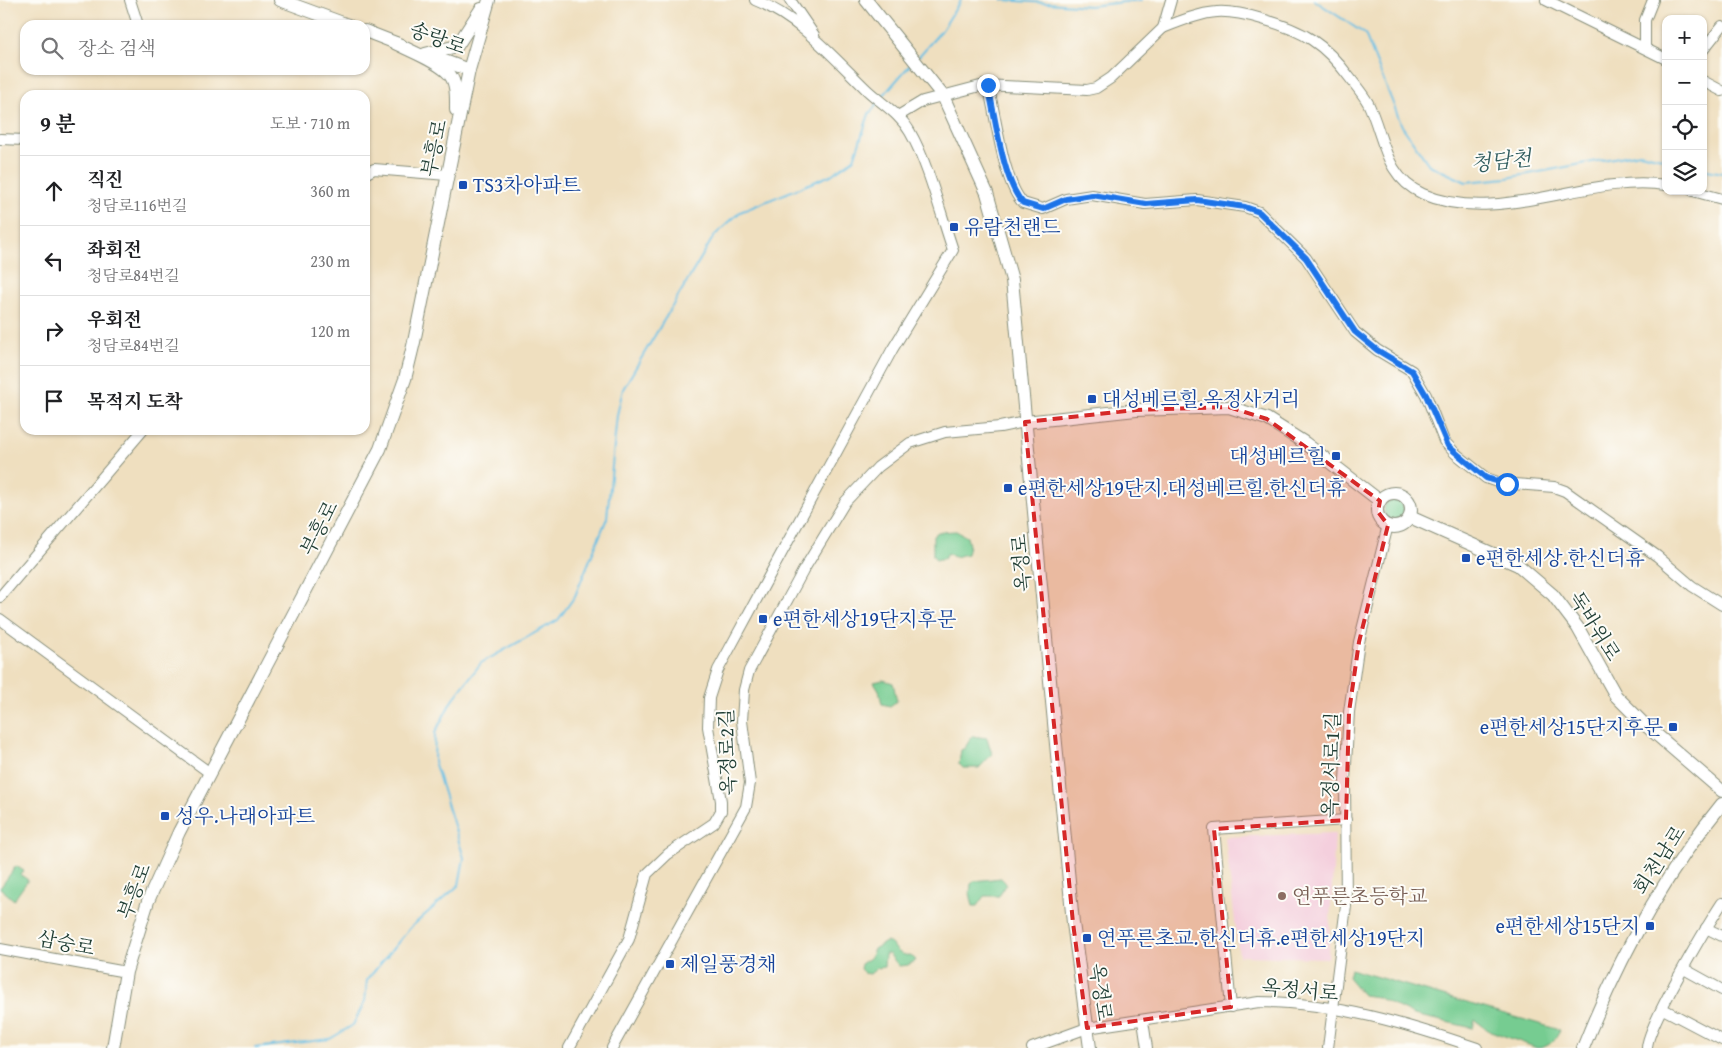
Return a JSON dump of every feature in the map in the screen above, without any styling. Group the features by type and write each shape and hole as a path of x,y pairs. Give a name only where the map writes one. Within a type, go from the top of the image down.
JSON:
{"main road":[{"path":"280,0 334,20"},
{"path":"425,54 457,46 488,0"},
{"name":"부흥로","path":"114,1048 126,972 148,901 178,832 380,449 405,378 414,342 469,70 488,0"},
{"name":"옥정로","path":"866,0 940,92 988,193 1012,280 1073,923 1090,1048"},
{"name":"송랑로","path":"370,33 469,70"},
{"path":"395,43 440,66 450,75 454,84 457,128"},
{"path":"1025,422 1136,410 1229,407 1267,419 1305,443 1380,501"},
{"path":"1389,494 1400,494 1409,501 1411,506 1410,517 1398,527 1388,525 1379,518 1380,501 1389,494"},
{"name":"독바위로","path":"1410,517 1518,565 1553,595 1578,628 1616,696 1643,723 1722,791"},
{"name":"회천남로","path":"1583,1048 1612,980 1635,935 1677,862 1722,804"}],"street":[{"path":"130,0 136,20"},
{"path":"569,1048 629,939 647,874 668,854 714,823 721,811 721,801 708,726 709,698 718,670 815,495 892,350 953,250 916,144 895,113 818,42 773,7 755,0"},
{"path":"895,113 940,92 988,85 1082,90 1096,88 1111,78 1164,24 1171,0"},
{"path":"1546,0 1662,57"},
{"path":"1645,47 1645,20 1653,0"},
{"path":"793,4 818,42"},
{"path":"1164,24 1211,12 1230,12 1274,22 1308,37 1333,55 1361,92 1368,103 1384,151 1399,176 1414,189 1430,197 1461,204 1502,204 1601,187 1643,183 1662,185"},
{"path":"1707,45 1722,26"},
{"path":"1707,83 1722,91"},
{"path":"988,85 1008,178 1018,198 1029,206 1043,209 1066,199 1085,195 1146,204 1197,200 1245,207 1259,212 1306,258 1355,332 1377,350 1412,371 1426,395 1444,441 1455,453 1492,481 1507,484 1554,486 1565,491 1657,556 1692,586 1722,605"},
{"path":"0,139 20,140"},
{"path":"370,171 374,169 447,176"},
{"path":"1707,195 1722,199"},
{"name":"옥정로2길","path":"612,1048 746,807 750,783 742,721 744,690 749,671 803,572 845,502 878,467 910,443 946,432 1000,427 1025,422"},
{"path":"0,597 139,435"},
{"name":"옥정서로1길","path":"1328,1048 1346,906 1345,781 1349,712 1359,642 1388,525"},
{"path":"0,619 210,773"},
{"path":"1231,1007 1214,829 1346,820"},
{"path":"1647,1048 1647,1040 1663,1009 1706,928 1722,903"},
{"path":"1706,928 1722,936"},
{"name":"삼숭로","path":"0,949 126,972"},
{"path":"1684,969 1722,990"},
{"name":"옥정서로","path":"1032,1048 1087,1028 1259,1002 1277,1002 1334,1009 1405,1026 1477,1048"},
{"path":"1663,1009 1722,1040"},
{"path":"1143,1021 1147,1048"}],"highlighted area":[{"path":"1229,407 1267,419 1380,501 1378,512 1388,525 1359,642 1349,712 1346,820 1214,829 1231,1007 1087,1028 1073,923 1025,422 1136,410"}],"shaded area":[{"name":"연푸른초등학교","path":"1335,833 1328,958 1239,956 1225,837"}],"green space":[{"path":"1394,500 1401,503 1404,510 1401,517 1394,520 1387,517 1384,510 1387,503"},
{"path":"956,531 967,537 969,545 967,554 954,557 948,553 944,558 936,560 933,555 933,536 938,532"},
{"path":"883,680 893,683 897,701 890,706 882,704 879,690 874,682"},
{"path":"972,736 987,738 992,754 979,768 963,768 959,764 961,750 965,748"},
{"path":"16,866 24,871 21,875 28,880 14,900 0,888"},
{"path":"1001,878 1006,883 999,896 984,896 977,906 973,906 970,893 971,884 974,881"},
{"path":"886,942 900,953 911,956 916,960 908,965 899,966 889,954 885,954 884,967 877,968 870,974 864,973 860,969 861,964 870,958 874,949"},
{"path":"1350,969 1560,1030 1551,1043 1545,1047 1537,1048 1488,1030 1475,1020 1473,1028 1414,1015 1377,997 1363,995 1348,977"}],"waterway":[{"path":"919,56 942,30 961,0"},
{"name":"청담천","path":"1003,0 1090,6 1141,0"},
{"name":"청담천","path":"1314,0 1365,34 1402,126 1429,165 1466,182 1507,178 1640,153 1662,158"},
{"path":"882,97 910,65"},
{"path":"255,1048 330,1039 353,1025 365,1001 367,980 410,928 459,885 464,858 434,761 435,733 451,702 481,663 558,620 575,596 607,518 617,415 623,389 714,236 740,212 831,175 854,159 869,114 878,103"},
{"name":"청담천","path":"1707,170 1722,173"}],"place":[{"name":"TS3차아파트","path":"463,185"},
{"name":"유람천랜드","path":"954,227"},
{"name":"대성베르힐.옥정사거리","path":"1092,399"},
{"name":"대성베르힐","path":"1336,456"},
{"name":"e편한세상19단지.대성베르힐.한신더휴","path":"1008,488"},
{"name":"e편한세상.한신더휴","path":"1466,558"},
{"name":"e편한세상19단지후문","path":"763,619"},
{"name":"e편한세상15단지후문","path":"1673,727"},
{"name":"성우.나래아파트","path":"165,816"},
{"name":"연푸른초등학교","path":"1282,896"},
{"name":"e편한세상15단지","path":"1650,926"},
{"name":"연푸른초교.한신더휴.e편한세상19단지","path":"1087,938"},
{"name":"제일풍경채","path":"670,964"}],"route":[{"path":"988,85 1006,170 1011,185 1023,203 1043,209 1066,199 1092,195 1146,204 1197,200 1245,207 1259,212 1273,223 1306,258 1355,332 1368,344 1412,371 1426,395 1444,441 1448,446 1486,478 1507,484"}]}
